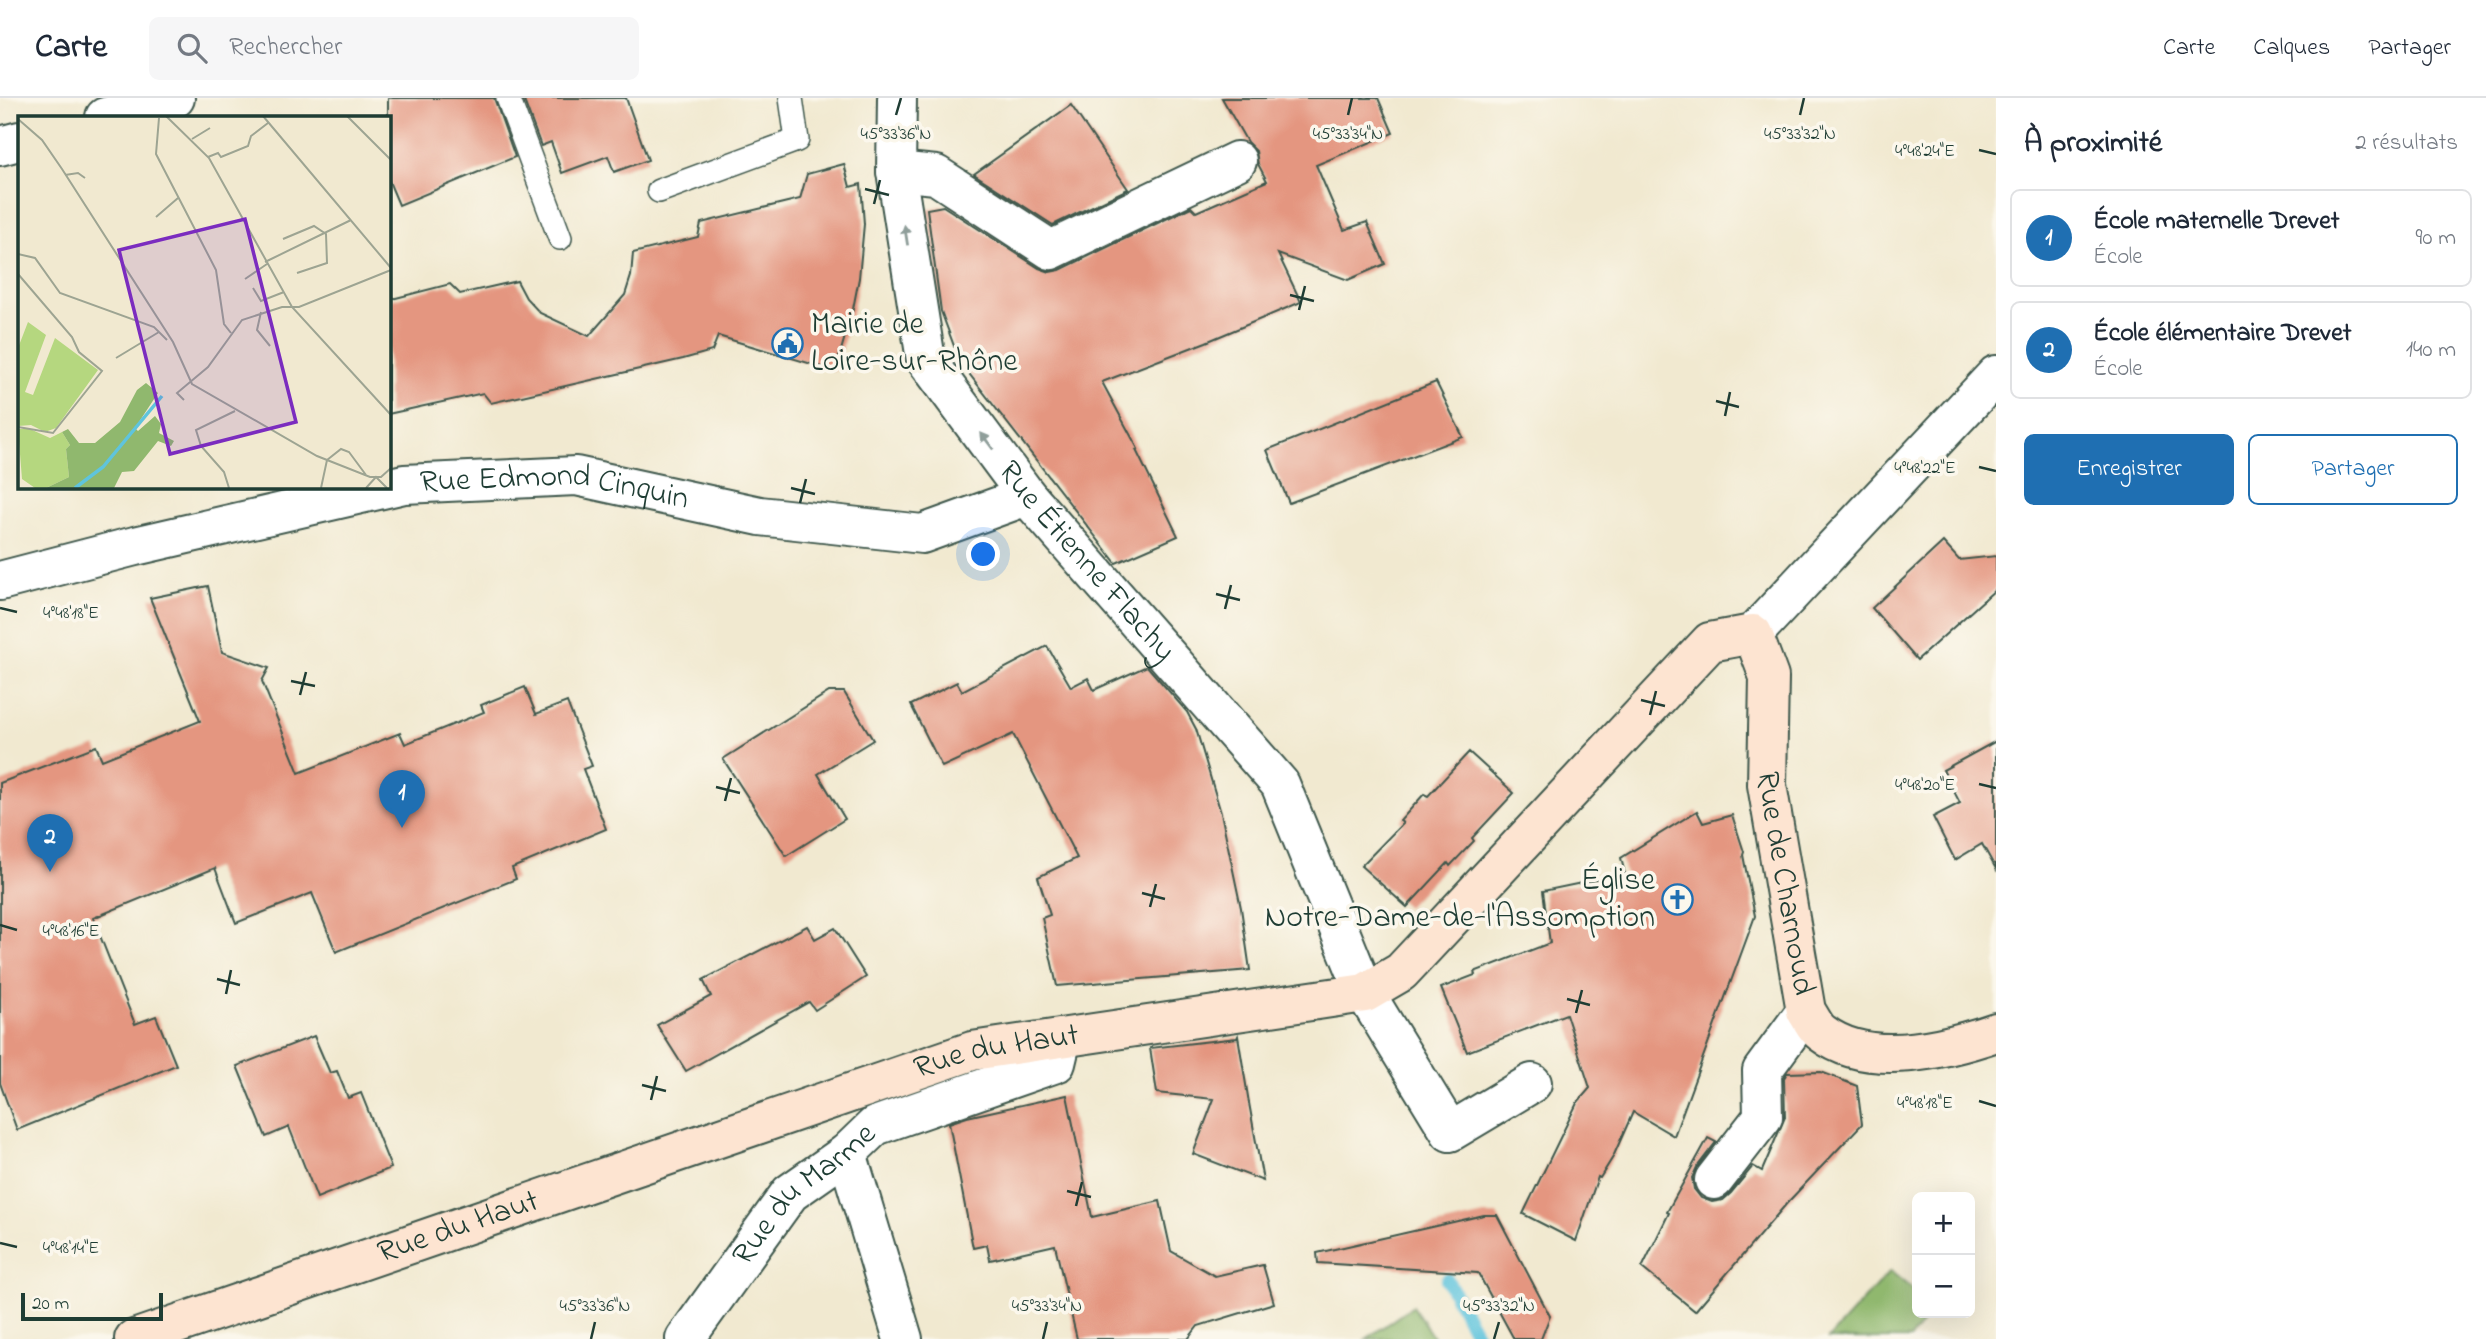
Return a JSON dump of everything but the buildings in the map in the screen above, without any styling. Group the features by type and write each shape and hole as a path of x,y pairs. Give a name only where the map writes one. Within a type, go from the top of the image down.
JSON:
{"street":[{"path":"110,116 175,98"},
{"name":"Rue Étienne Flachy","path":"897,98 896,171 926,360 1027,496 1280,784 1365,993 1450,1132 1532,1083"},
{"path":"0,146 18,141"},
{"path":"896,171 936,175 1051,250 1237,161"},
{"path":"1753,634 1996,375"},
{"name":"Rue Edmond Cinquin","path":"390,487 404,484 576,476 760,516 922,534 1027,496"},
{"name":"Rue Edmond Cinquin","path":"0,581 135,546 387,488"},
{"name":"Rue du Haut","path":"134,1339 972,1051 1365,993 1401,972 1710,642 1753,634"},
{"name":"Rue de Charnoud","path":"1753,634 1769,677 1768,785 1806,1011 1820,1032 1842,1044 1867,1051 1913,1053 1954,1045 1996,1032"},
{"path":"1714,1180 1763,1117 1762,1071 1806,1011"},
{"name":"Rue du Marme","path":"685,1339 790,1193 847,1153 875,1126 1056,1063 1062,1038"},
{"path":"847,1153 903,1339"}],"lane":[{"path":"508,98 560,238"},
{"path":"659,191 797,140 791,98"}],"green space":[{"path":"1890,1271 1912,1289 1912,1318 1925,1318 1910,1339 1828,1339"},
{"path":"1413,1306 1434,1339 1366,1339"}],"waterway":[{"path":"1447,1280 1479,1339"}],"place":[{"name":"Mairie de Loire-sur-Rhône","path":"788,343"},
{"name":"École maternelle Drevet","path":"402,828"},
{"name":"École élémentaire Drevet","path":"50,872"},
{"name":"Église Notre-Dame-de-l'Assomption","path":"1678,899"}]}
